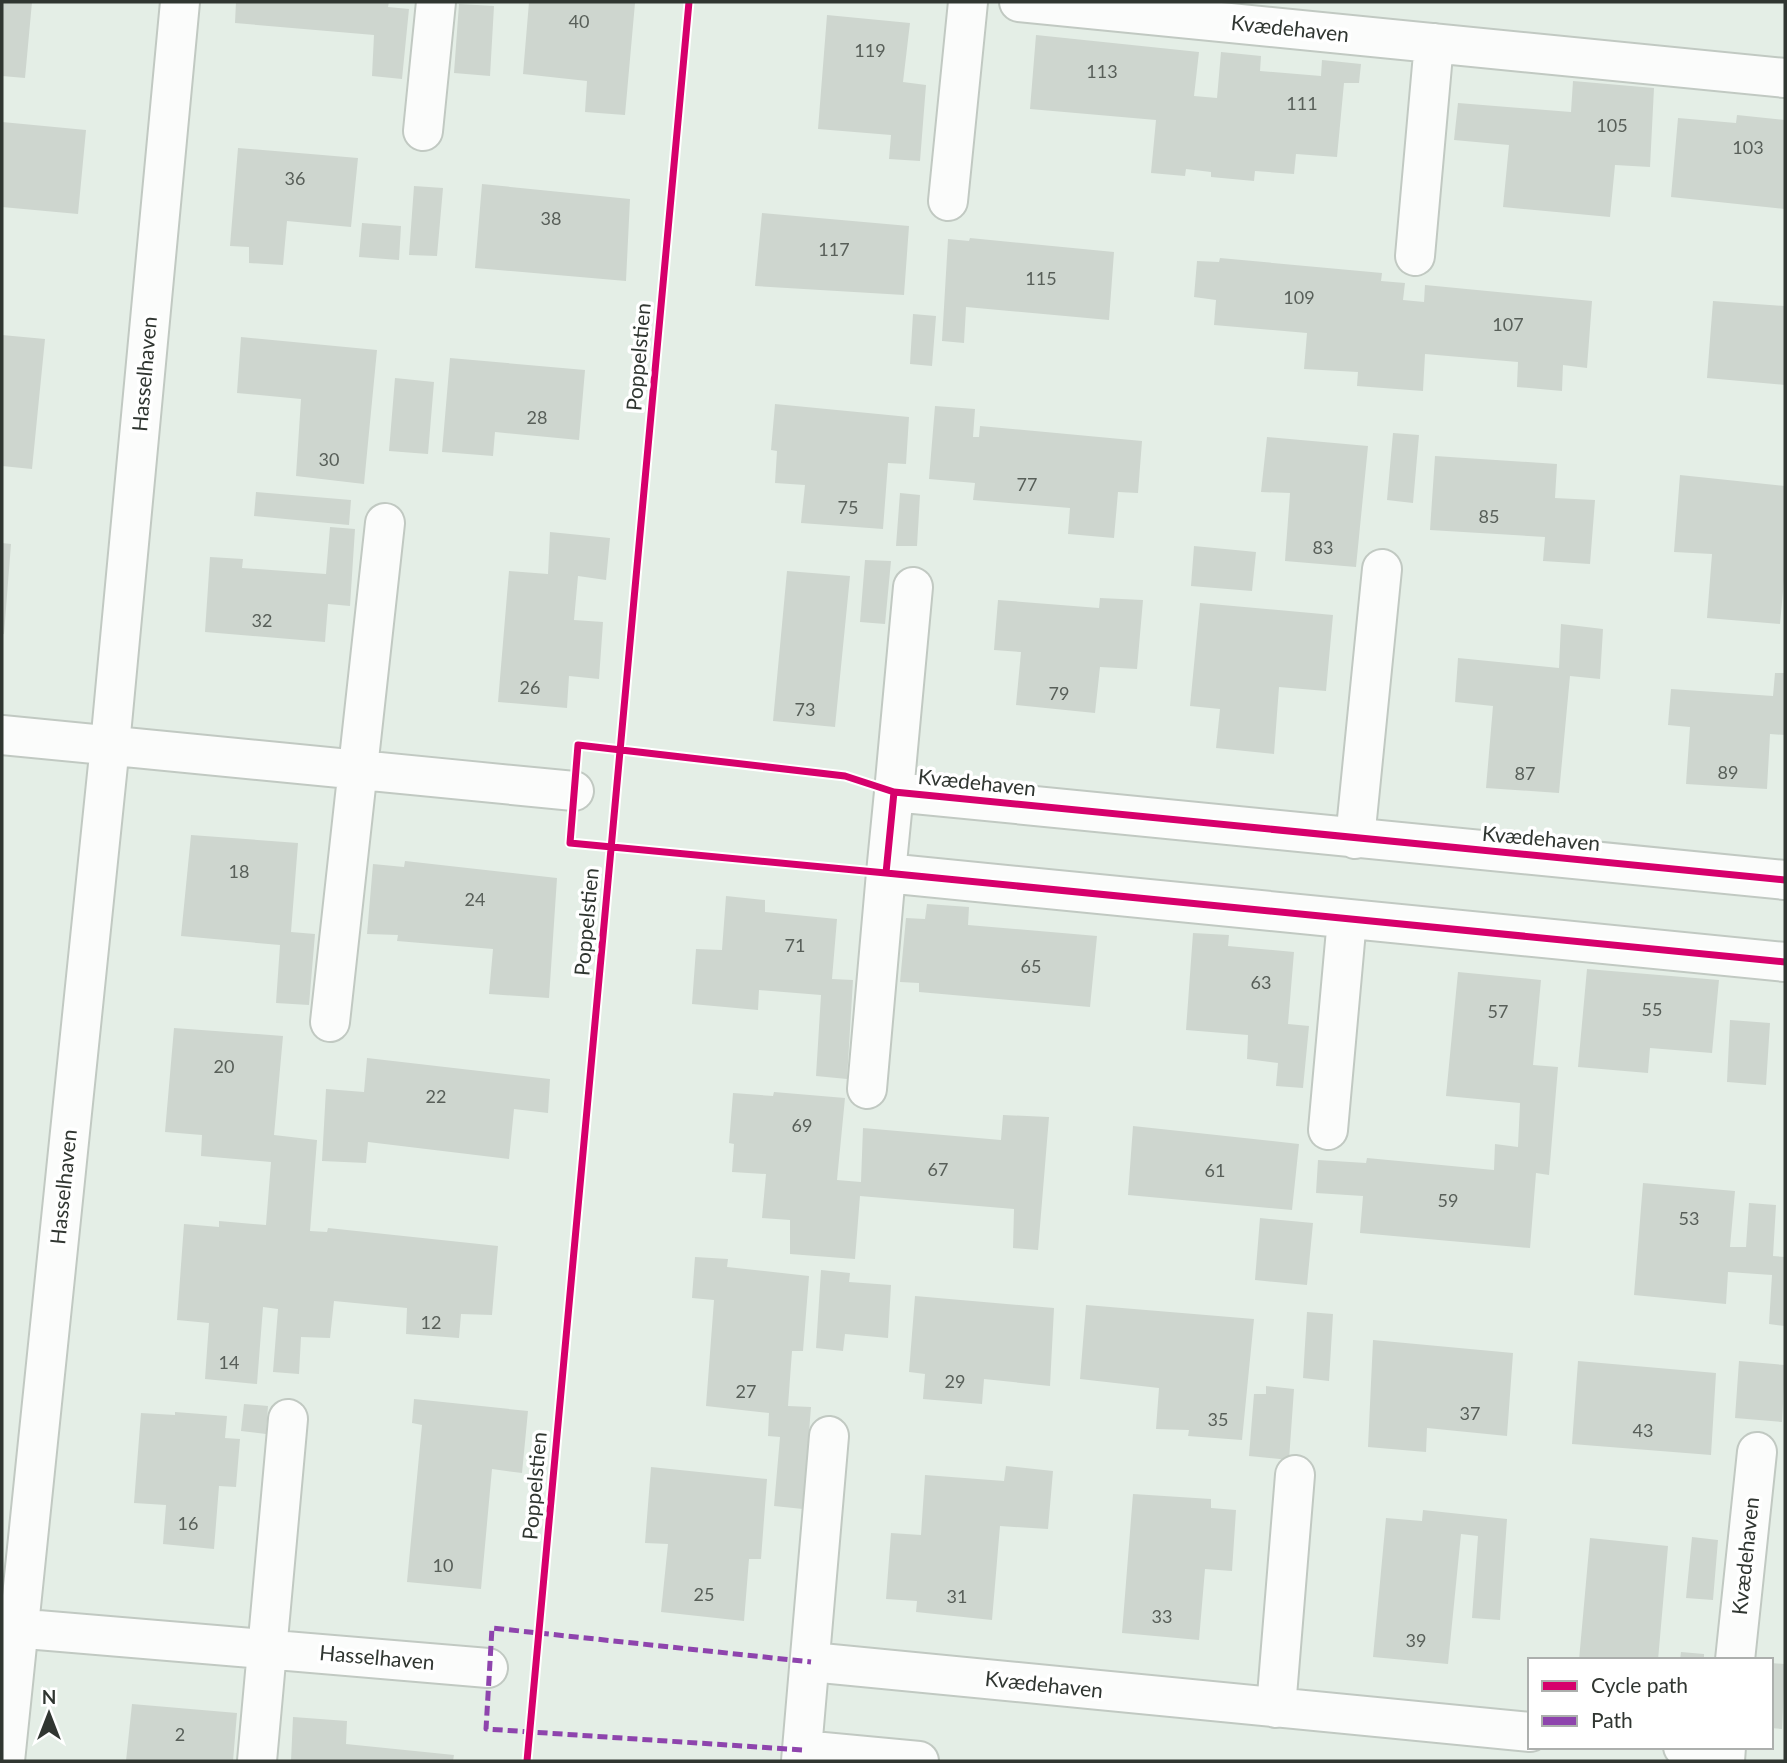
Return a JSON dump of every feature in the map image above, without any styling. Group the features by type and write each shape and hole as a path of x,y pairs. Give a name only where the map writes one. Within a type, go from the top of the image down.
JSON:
{"street":[{"name":"Hasselhaven","path":"5,1761 10,1628 110,745 180,2"},
{"path":"423,131 436,2"},
{"path":"948,201 968,2"},
{"name":"Kvædehaven","path":"1019,2 1785,78"},
{"path":"1415,257 1434,43"},
{"path":"330,1022 385,523"},
{"path":"1355,839 1382,569"},
{"name":"Kvædehaven","path":"867,1089 913,587"},
{"path":"2,735 573,791"},
{"name":"Kvædehaven","path":"894,792 1785,880"},
{"path":"886,873 1785,961"},
{"path":"1328,1130 1347,919"},
{"path":"257,1761 288,1419"},
{"path":"829,1436 801,1756 919,1761"},
{"name":"Kvædehaven","path":"1735,1658 1757,1452"},
{"path":"1276,1708 1295,1475"},
{"name":"Hasselhaven","path":"10,1628 488,1668"},
{"name":"Kvædehaven","path":"811,1662 1528,1732"}],"building":[{"path":"2,2 32,2 25,78 2,76"},
{"path":"236,2 389,2 388,7 409,9 402,79 372,76 374,35 235,23"},
{"path":"529,2 635,3 625,115 585,112 587,81 523,74"},
{"path":"459,4 494,6 490,76 454,73"},
{"path":"827,15 910,23 903,82 926,85 920,161 889,159 891,135 818,129"},
{"path":"1036,35 1199,52 1194,96 1217,98 1221,52 1261,56 1260,71 1321,76 1322,60 1361,64 1359,83 1344,83 1337,157 1296,154 1294,174 1255,171 1254,181 1211,177 1211,172 1186,169 1185,176 1151,173 1156,120 1030,109"},
{"path":"1573,81 1654,88 1650,167 1615,165 1610,217 1503,207 1509,145 1454,140 1458,103 1571,112"},
{"path":"1737,115 1785,120 1785,209 1671,197 1678,118 1736,123"},
{"path":"2,122 86,130 78,214 2,207"},
{"path":"238,148 358,158 351,227 287,221 283,265 249,263 249,247 230,246"},
{"path":"482,184 630,199 626,281 475,268"},
{"path":"414,186 443,188 437,256 409,255"},
{"path":"762,213 909,226 904,295 755,286"},
{"path":"362,223 401,226 399,260 359,257"},
{"path":"970,238 1114,252 1109,320 966,307 964,343 942,341 948,239 969,241"},
{"path":"1220,258 1382,273 1381,281 1405,283 1403,300 1424,302 1425,285 1592,301 1587,368 1563,365 1562,391 1517,387 1518,362 1425,354 1423,391 1357,386 1358,372 1304,369 1307,333 1214,325 1216,300 1194,297 1197,261 1219,262"},
{"path":"1713,301 1785,306 1785,385 1707,378"},
{"path":"913,314 936,316 932,366 910,364"},
{"path":"2,335 45,339 32,469 2,466"},
{"path":"241,337 377,350 364,484 296,476 301,399 237,393"},
{"path":"450,358 585,370 579,440 495,432 493,456 442,452"},
{"path":"395,378 434,382 428,454 389,451"},
{"path":"775,404 909,417 906,464 888,463 883,529 801,523 805,485 775,483 777,451 771,450"},
{"path":"935,406 975,409 973,437 979,437 980,426 1142,441 1138,493 1118,492 1114,538 1068,534 1070,508 973,500 975,483 929,479"},
{"path":"1393,433 1419,435 1413,503 1387,500"},
{"path":"1267,437 1368,446 1356,567 1285,561 1290,493 1261,492"},
{"path":"1435,456 1557,464 1555,498 1595,500 1590,564 1543,561 1545,537 1430,530"},
{"path":"1680,475 1785,486 1785,570 1780,624 1707,618 1712,554 1674,552"},
{"path":"256,492 351,500 349,525 254,516"},
{"path":"900,493 920,495 917,546 896,546"},
{"path":"330,527 355,529 350,606 328,604 325,642 205,632 210,557 243,559 242,568 326,574"},
{"path":"550,532 610,538 606,580 578,576 574,620 603,622 599,679 569,676 567,708 498,702 509,571 548,574"},
{"path":"2,543 11,544 4,634 2,634"},
{"path":"1194,546 1256,552 1252,591 1191,586"},
{"path":"865,560 891,561 885,624 860,622"},
{"path":"787,571 850,576 835,727 773,721"},
{"path":"1100,598 1143,600 1137,669 1100,667 1095,713 1016,705 1021,652 994,650 998,600 1099,608"},
{"path":"1200,603 1333,615 1326,691 1279,687 1274,754 1216,748 1220,709 1190,706"},
{"path":"1561,624 1603,629 1600,679 1570,676 1559,793 1486,788 1493,706 1455,702 1458,658 1559,668"},
{"path":"1775,673 1785,673 1785,735 1770,734 1767,789 1686,784 1690,727 1668,725 1671,689 1773,696"},
{"path":"191,835 298,843 291,932 315,934 309,1005 276,1003 280,945 181,936"},
{"path":"405,861 557,878 549,998 489,994 493,949 397,941 398,935 367,934 373,864 404,867"},
{"path":"726,896 765,900 765,912 837,919 832,979 853,980 847,1079 816,1076 821,995 759,990 758,1010 692,1004 696,949 722,950"},
{"path":"927,904 969,907 968,925 1097,936 1090,1007 919,992 919,983 900,982 906,918 925,919"},
{"path":"1193,933 1229,935 1228,946 1294,952 1288,1024 1309,1026 1303,1088 1276,1086 1278,1063 1247,1059 1248,1035 1186,1030"},
{"path":"1587,969 1719,980 1712,1053 1650,1048 1648,1073 1578,1067"},
{"path":"1458,972 1541,980 1533,1065 1558,1067 1549,1175 1536,1173 1530,1248 1360,1233 1363,1196 1316,1193 1318,1160 1366,1163 1367,1158 1494,1170 1495,1144 1518,1147 1520,1103 1446,1096"},
{"path":"1730,1020 1770,1023 1766,1085 1727,1082"},
{"path":"174,1028 283,1036 274,1135 317,1140 310,1231 327,1232 328,1228 498,1246 492,1315 461,1314 459,1338 406,1334 407,1308 334,1301 330,1338 301,1337 299,1374 273,1372 278,1309 263,1307 257,1384 205,1379 209,1323 177,1320 184,1224 219,1227 219,1221 266,1225 271,1162 201,1156 202,1135 165,1132"},
{"path":"367,1058 550,1079 548,1113 514,1109 509,1159 368,1142 366,1163 322,1161 326,1089 364,1092"},
{"path":"774,1092 845,1098 837,1180 861,1182 863,1128 1001,1140 1003,1115 1049,1117 1038,1250 1013,1248 1014,1209 860,1196 855,1259 790,1254 790,1220 762,1218 766,1174 732,1172 734,1144 729,1143 733,1093 773,1096"},
{"path":"1133,1126 1299,1144 1292,1210 1128,1195"},
{"path":"1643,1183 1735,1191 1730,1247 1746,1247 1749,1203 1776,1205 1773,1256 1785,1257 1785,1326 1769,1324 1772,1275 1728,1272 1726,1304 1634,1295"},
{"path":"1260,1218 1313,1223 1307,1285 1255,1280"},
{"path":"695,1257 728,1259 727,1267 809,1276 803,1351 792,1351 788,1406 811,1407 803,1509 774,1506 780,1437 768,1436 769,1413 706,1406 714,1300 692,1298"},
{"path":"821,1270 850,1273 849,1282 891,1285 888,1338 845,1334 843,1351 816,1348"},
{"path":"915,1296 1054,1308 1050,1386 984,1379 982,1404 923,1399 925,1374 909,1372"},
{"path":"1086,1305 1254,1319 1242,1440 1188,1436 1189,1430 1156,1429 1159,1388 1080,1379"},
{"path":"1307,1312 1333,1314 1329,1381 1303,1378"},
{"path":"1373,1340 1513,1353 1507,1436 1427,1428 1426,1452 1368,1447"},
{"path":"1578,1361 1716,1373 1711,1455 1572,1444"},
{"path":"1739,1361 1785,1365 1782,1422 1735,1418"},
{"path":"1266,1386 1294,1389 1289,1460 1249,1456 1254,1394 1266,1394"},
{"path":"414,1399 528,1411 522,1473 492,1469 481,1589 407,1582 422,1425 412,1423"},
{"path":"244,1404 268,1406 266,1434 241,1431"},
{"path":"175,1412 227,1416 225,1438 240,1439 236,1487 219,1486 214,1549 163,1544 166,1505 134,1503 141,1413 175,1415"},
{"path":"1006,1466 1053,1471 1048,1529 1000,1526 992,1620 916,1612 917,1601 886,1599 891,1533 921,1535 925,1475 1004,1481"},
{"path":"651,1467 767,1479 761,1559 749,1559 744,1621 661,1612 668,1544 645,1543"},
{"path":"1133,1494 1211,1499 1211,1508 1236,1510 1232,1571 1205,1569 1199,1640 1122,1633"},
{"path":"1423,1510 1507,1519 1500,1620 1472,1618 1478,1536 1461,1534 1448,1664 1373,1657 1386,1518 1422,1521"},
{"path":"1692,1537 1718,1540 1713,1600 1686,1598"},
{"path":"1590,1538 1668,1546 1658,1658 1579,1658"},
{"path":"1681,1652 1704,1654 1704,1658 1680,1658"},
{"path":"1773,1663 1785,1664 1782,1729 1773,1728"},
{"path":"132,1704 237,1713 233,1761 126,1761"},
{"path":"293,1717 347,1721 346,1744 454,1755 453,1761 291,1761"}],"marked path":[{"path":"802,1750 486,1729 492,1628 811,1662"}],"cycle path":[{"name":"Poppelstien","path":"527,1761 689,2"},
{"path":"886,873 570,843 578,745 845,776 894,792"},
{"path":"1785,880 894,792 886,873 1785,962"}]}
